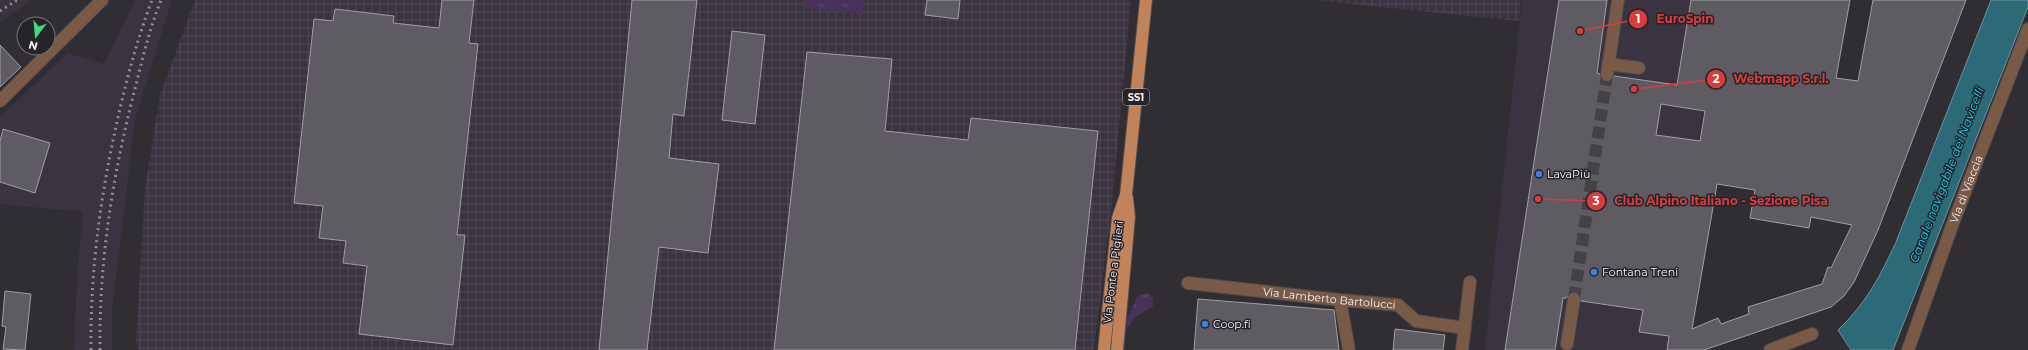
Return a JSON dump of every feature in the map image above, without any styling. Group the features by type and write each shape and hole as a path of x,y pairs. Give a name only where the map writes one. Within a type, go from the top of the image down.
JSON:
{"main road":[{"name":"Via Ponte a Piglieri","path":"1117,350 1128,217 1126,195 1146,0"},
{"name":"Via Ponte a Piglieri","path":"1104,350 1118,218 1126,195"}],"street":[{"path":"0,101 102,0"},
{"path":"1618,0 1608,69 1639,68"},
{"name":"Via di Viaccia","path":"1908,350 1953,224 2028,29"},
{"path":"1462,350 1470,282"},
{"name":"Via Lamberto Bartolucci","path":"1188,283 1398,305 1416,321 1464,328"},
{"path":"1567,344 1574,299"},
{"path":"1340,300 1349,350"},
{"path":"1770,350 1812,334"}],"shaded area":[{"path":"0,0 32,0 0,22"},
{"path":"135,0 172,0 135,119 112,312 112,350 74,350 77,276 83,212 0,204 0,117 68,53 104,64"},
{"path":"195,0 1131,0 1112,203 1094,350 138,350 136,341 145,187 160,95"},
{"path":"1312,0 1521,0 1519,21"},
{"path":"1522,0 1720,0 1666,350 1485,350"}],"green space":[{"path":"805,0 864,0 862,14 804,8"},
{"path":"1147,293 1153,298 1153,306 1134,318 1129,326 1127,326 1124,350 1122,350 1125,322 1138,296"}],"water":[{"name":"Canale navigabile dei Navicelli","path":"1991,0 2028,0 2028,7 1893,350 1851,350 1838,330 1848,320 1872,289 1896,242"}],"building":[{"path":"442,0 474,0 469,43 478,44 457,235 465,235 453,345 359,334 367,266 343,263 346,241 319,238 323,206 294,203 314,19 333,21 335,9 394,16 393,23 439,28"},
{"path":"632,0 697,0 684,116 673,114 669,158 719,164 708,253 659,247 647,350 599,350"},
{"path":"927,0 960,0 958,19 925,15"},
{"path":"1559,0 1607,0 1597,73 1600,74 1603,81 1610,82 1614,76 1677,85 1691,0 1850,0 1836,78 1858,81 1873,0 1966,0 1878,230 1854,282 1844,296 1831,307 1704,350 1667,350 1669,336 1639,332 1643,310 1581,301 1579,293 1572,292 1566,298 1563,298 1555,350 1505,350","holes":["1661,104 1705,111 1700,141 1656,135","1717,184 1755,190 1750,218 1809,228 1811,217 1852,225 1831,268 1828,267 1822,284 1748,307 1749,314 1721,324 1718,318 1692,329"]},
{"path":"732,31 765,35 755,124 722,120"},
{"path":"0,45 21,67 0,87"},
{"path":"807,52 892,59 885,131 968,140 971,118 1098,131 1075,350 774,350"},
{"path":"3,129 50,143 35,193 0,182 0,141"},
{"path":"5,291 31,294 25,350 3,349 6,327 2,326"},
{"path":"1198,299 1334,310 1339,350 1194,350"},
{"path":"1395,329 1445,335 1443,350 1393,350"}],"tunnel":[{"path":"1574,299 1607,75"}],"railway":[{"path":"0,11 17,0"},
{"path":"91,350 92,290 98,231 107,172 119,113 130,70 152,0"},
{"path":"100,350 102,283 114,183 141,63 161,0"}],"place":[{"name":"EuroSpin","path":"1580,31"},
{"name":"Webmapp S.r.l.","path":"1634,89"},
{"name":"LavaPiù","path":"1539,174"},
{"name":"Club Alpino Italiano - Sezione Pisa","path":"1538,199"},
{"name":"Fontana Treni","path":"1594,272"},
{"name":"Coop.fi","path":"1205,324"}]}
